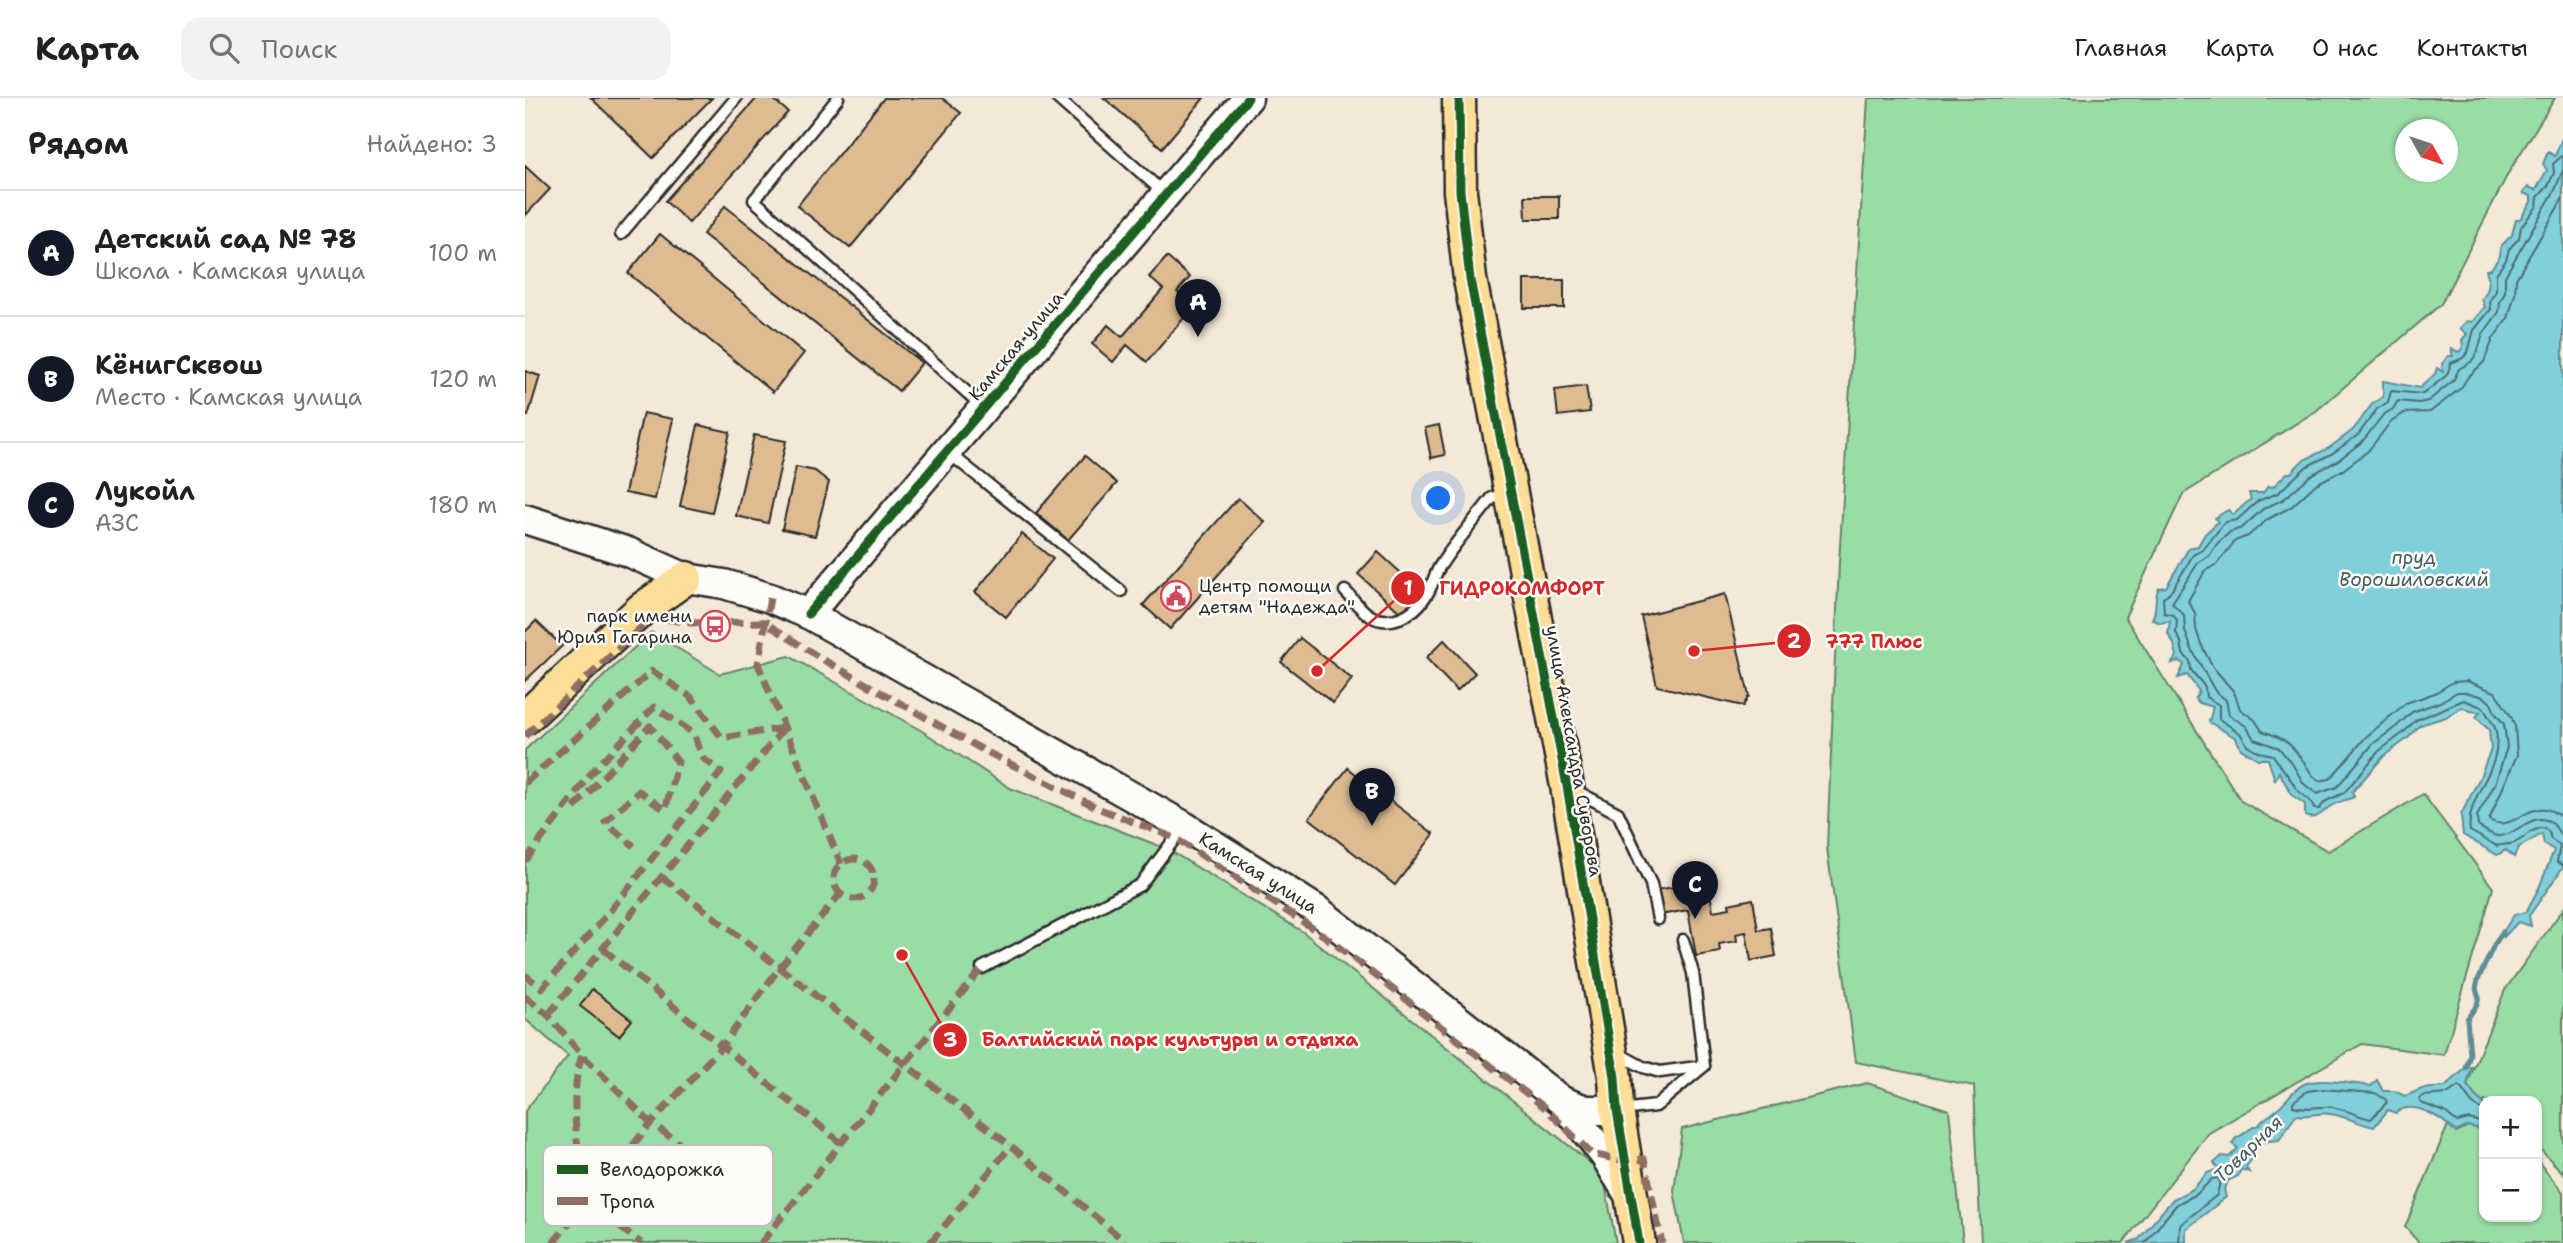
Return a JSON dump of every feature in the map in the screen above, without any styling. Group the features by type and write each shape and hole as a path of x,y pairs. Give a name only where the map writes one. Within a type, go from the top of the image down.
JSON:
{"main road":[{"name":"улица Александра Суворова","path":"1459,98 1460,191 1470,279 1567,786 1615,1077 1617,1110 1639,1243"},
{"name":"Камская улица","path":"808,614 1245,99"},
{"name":"Камская улица","path":"525,520 628,552 686,578 725,584 808,614 1184,826 1317,910 1562,1101 1586,1110 1617,1110"},
{"path":"525,718 642,609 686,578"},
{"path":"1562,1101 1605,1156 1631,1198"}],"lane":[{"path":"621,234 736,98"},
{"path":"838,98 754,200 984,408"},
{"path":"1056,98 1165,194"},
{"path":"947,452 1121,591"},
{"path":"1345,591 1368,614 1377,619 1404,617 1426,596 1439,566 1492,498 1510,494"},
{"path":"1567,786 1618,813 1651,884 1658,919"},
{"path":"982,968 1140,884 1184,826"},
{"path":"1683,940 1693,973 1704,1066"},
{"path":"1610,1049 1643,1067 1661,1072 1704,1066"},
{"path":"1617,1110 1656,1106 1704,1066"}],"green space":[{"path":"1868,98 2555,98 2510,170 2441,304 2316,411 2183,494 2125,617 2241,801 2328,851 2423,794 2493,888 2444,1055 2362,1044 2209,1133 2123,1243 1981,1243 1974,1086 1856,1062 1827,848 1839,562"},
{"path":"651,632 720,674 789,656 922,731 1010,788 1167,849 1303,932 1603,1173 1616,1243 525,1243 525,1111 568,1056 525,1019 525,750"},
{"path":"2563,909 2563,1173 2542,1151 2542,1096 2479,1096 2479,1100 2467,1085 2505,990"},
{"path":"1867,1083 1949,1110 1963,1243 1684,1243 1674,1191 1682,1129"},
{"path":"2448,1125 2456,1132 2468,1126 2479,1129 2479,1222 2542,1222 2542,1166 2563,1192 2563,1243 2419,1243 2405,1227"}],"water":[{"name":"пруд Ворошиловский","path":"2563,136 2563,867 2529,916 2531,926 2518,922 2504,937 2503,932 2514,915 2526,912 2554,850 2544,844 2542,834 2518,848 2514,857 2506,850 2497,855 2463,835 2461,815 2491,749 2489,730 2476,717 2480,712 2462,707 2446,717 2420,725 2384,756 2352,792 2354,797 2333,805 2316,817 2305,816 2305,804 2292,795 2279,772 2275,780 2268,759 2258,759 2241,749 2236,738 2209,722 2213,707 2199,703 2195,698 2199,691 2187,675 2178,678 2184,665 2180,661 2172,663 2177,656 2168,634 2170,621 2160,623 2152,619 2159,588 2166,587 2189,548 2198,546 2205,534 2218,522 2215,518 2228,510 2233,515 2251,499 2249,493 2263,493 2268,486 2273,487 2302,461 2329,448 2353,430 2373,403 2383,397 2383,381 2420,388 2435,374 2437,368 2443,372 2442,364 2448,356 2453,356 2451,349 2459,352 2463,347 2462,340 2467,334 2460,328 2467,321 2472,322 2485,307 2482,299 2489,285 2486,270 2491,269 2500,256 2501,246 2512,235 2516,219 2520,219 2531,202 2531,196 2523,193 2528,187 2536,190 2547,170 2543,164 2548,152 2555,156"},
{"name":"Товарная","path":"2472,1067 2467,1085 2479,1100 2479,1129 2468,1126 2456,1132 2436,1116 2411,1108 2396,1113 2388,1110 2374,1127 2330,1114 2296,1115 2279,1140 2260,1142 2246,1167 2249,1172 2241,1169 2238,1176 2229,1180 2224,1189 2226,1197 2186,1229 2186,1242 2128,1243 2139,1239 2173,1199 2193,1189 2207,1173 2219,1169 2214,1163 2222,1156 2229,1157 2238,1148 2232,1144 2236,1138 2259,1125 2304,1084 2328,1081 2371,1086 2377,1080 2383,1091 2394,1091 2405,1096 2422,1089 2445,1087 2466,1068"}],"building":[{"path":"591,98 712,98 653,158"},
{"path":"757,98 772,98 788,112 689,223 665,201"},
{"path":"884,98 942,98 961,113 850,248 797,206"},
{"path":"1104,98 1204,98 1162,148"},
{"path":"525,166 550,189 525,216"},
{"path":"1525,196 1559,196 1559,219 1526,219"},
{"path":"725,206 922,363 899,391 703,234"},
{"path":"660,234 804,353 773,392 628,273"},
{"path":"1167,257 1190,277 1177,292 1194,306 1147,362 1127,345 1113,362 1092,344 1108,325 1122,337 1163,289 1149,277"},
{"path":"1524,280 1564,280 1564,308 1524,308"},
{"path":"525,371 540,376 528,416 525,415"},
{"path":"1586,386 1590,412 1558,416 1555,390"},
{"path":"643,413 673,419 655,499 625,493"},
{"path":"698,425 730,432 712,513 680,506"},
{"path":"1439,425 1445,455 1431,458 1425,428"},
{"path":"754,435 786,441 768,523 736,516"},
{"path":"1085,456 1117,483 1068,540 1036,513"},
{"path":"796,467 815,471 829,482 815,536 782,529"},
{"path":"1238,498 1265,522 1170,629 1143,605"},
{"path":"1022,534 1053,559 1006,617 975,592"},
{"path":"1378,552 1421,591 1401,613 1358,574"},
{"path":"1725,594 1749,696 1743,706 1657,686 1641,616"},
{"path":"536,621 562,646 525,681 525,632"},
{"path":"1300,638 1352,679 1333,703 1281,662"},
{"path":"1444,640 1475,673 1457,691 1426,658"},
{"path":"1348,768 1434,834 1395,885 1309,818"},
{"path":"1708,881 1713,911 1730,908 1729,904 1753,899 1758,930 1771,928 1776,956 1751,961 1746,932 1736,934 1737,941 1719,944 1720,952 1696,956 1688,910 1660,915 1656,890"},
{"path":"592,989 632,1020 619,1036 580,1006"}],"waterway":[{"path":"2466,1068 2470,1055 2467,1019 2477,1005 2478,980 2503,932"}],"marked path":[{"path":"770,598 758,664 841,864"},
{"path":"525,736 652,617 691,623 764,622 822,659 983,750 1100,809 1175,838 1326,937 1544,1107 1592,1154 1625,1161 1644,1159 1662,1243"},
{"path":"525,783 652,671 691,697 722,738 784,728"},
{"path":"525,861 592,772 654,707 692,732 704,759 721,772 606,916 542,988 525,975"},
{"path":"574,808 650,726 678,762 665,810 639,791 605,822 634,846"},
{"path":"548,1015 784,728"},
{"path":"854,859 868,865 874,879 868,893 854,899 840,893 834,879 840,865 854,859"},
{"path":"662,877 1011,1146 1124,1243"},
{"path":"633,1145 722,1046 780,967 841,893"},
{"path":"603,949 841,1143"},
{"path":"761,1243 982,968"},
{"path":"525,996 548,1015 582,1055 651,1123 681,1145"},
{"path":"578,1145 575,1091 582,1055"},
{"path":"930,1243 1011,1146"},
{"path":"773,1211 781,1217"},
{"path":"553,1243 567,1226"},
{"path":"618,1226 641,1243"}],"cycle path":[{"path":"808,614 1248,98"},
{"path":"1459,98 1460,191 1470,279 1567,786 1615,1077 1617,1110 1639,1243"}],"place":[{"name":"Детский сад № 78","path":"1198,337"},
{"name":"Центр помощи детям \"Надежда\"","path":"1176,596"},
{"name":"парк имени Юрия Гагарина","path":"715,626"},
{"name":"777 Плюс","path":"1694,651"},
{"name":"ГИДРОКОМФОРТ","path":"1317,671"},
{"name":"КёнигСквош","path":"1372,826"},
{"name":"Лукойл","path":"1695,919"},
{"name":"Балтийский парк культуры и отдыха","path":"902,955"}]}
